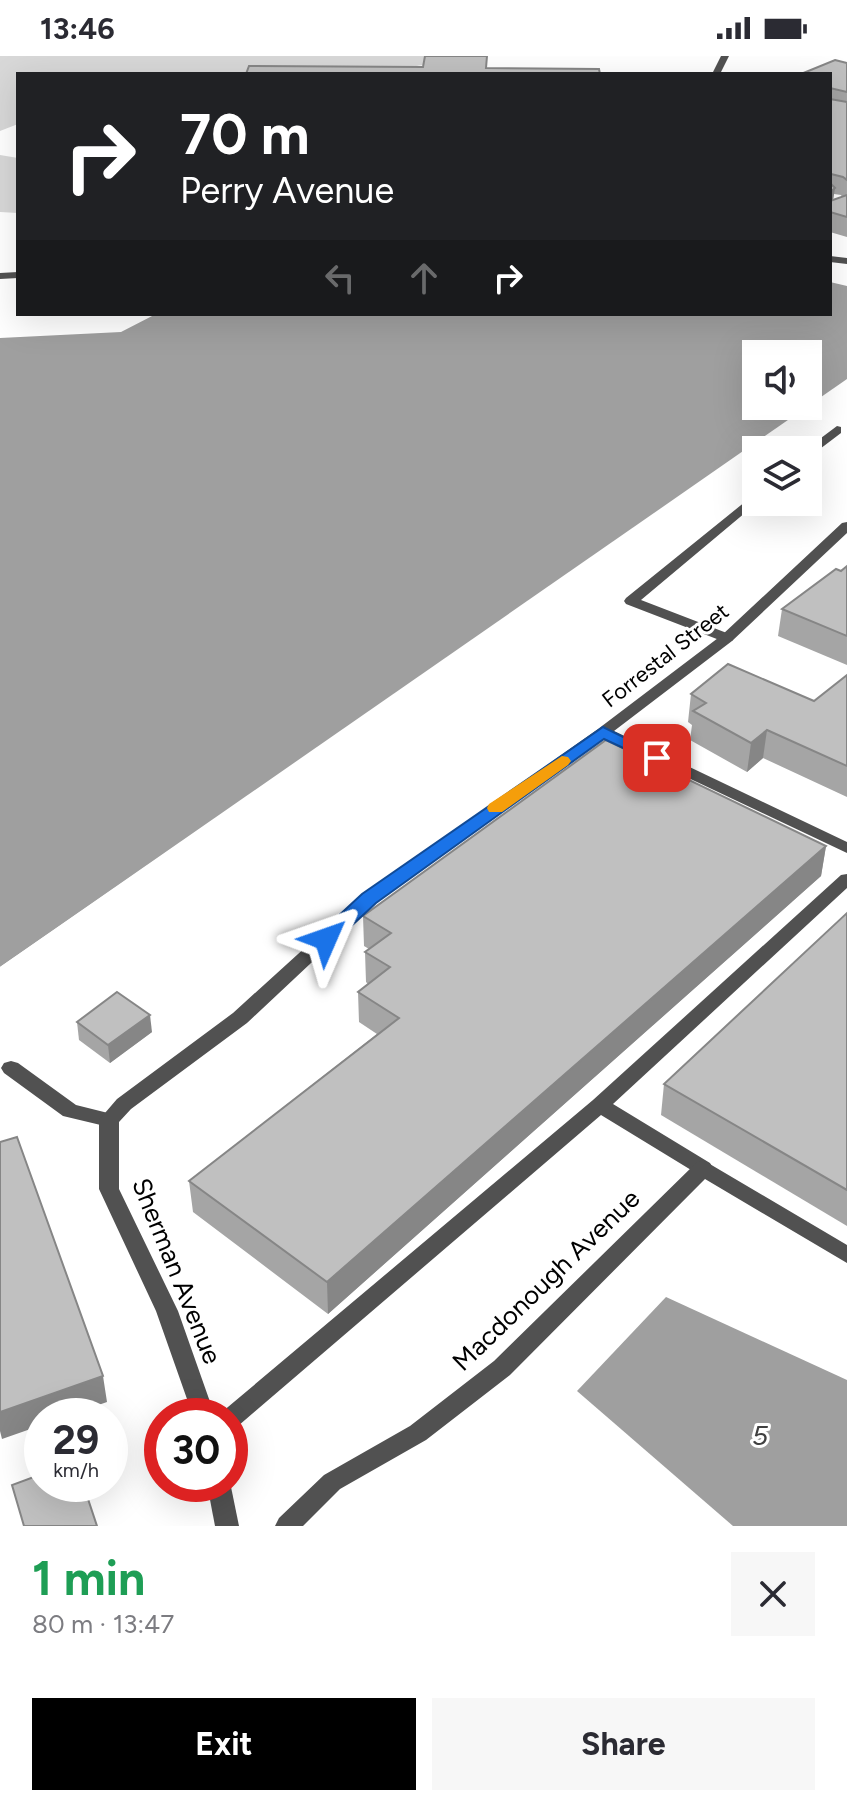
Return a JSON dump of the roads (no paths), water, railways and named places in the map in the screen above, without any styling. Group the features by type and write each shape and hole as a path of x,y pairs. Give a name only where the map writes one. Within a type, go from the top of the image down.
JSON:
{"street":[{"path":"822,442 837,430"},
{"path":"727,638 631,601 742,509"},
{"name":"Forrestal Street","path":"117,1112 240,1018 369,899 603,732 727,638 847,526"},
{"path":"603,732 847,848"},
{"path":"248,1404 600,1105 847,879"},
{"path":"11,1068 70,1111 117,1112"},
{"path":"600,1105 847,1255"},
{"name":"Sherman Avenue","path":"117,1112 109,1189 167,1311 198,1398"},
{"name":"Macdonough Avenue","path":"287,1526 332,1482 418,1433 502,1368 703,1168"},
{"path":"222,1502 227,1526"}],"water":[{"path":"832,282 847,286 847,382 822,399 822,340 742,340 742,420 792,420 769,436 742,436 742,455 0,967 0,338 121,332 152,316 832,316"},
{"name":"5","path":"666,1297 847,1380 847,1526 733,1526 577,1391"}]}
